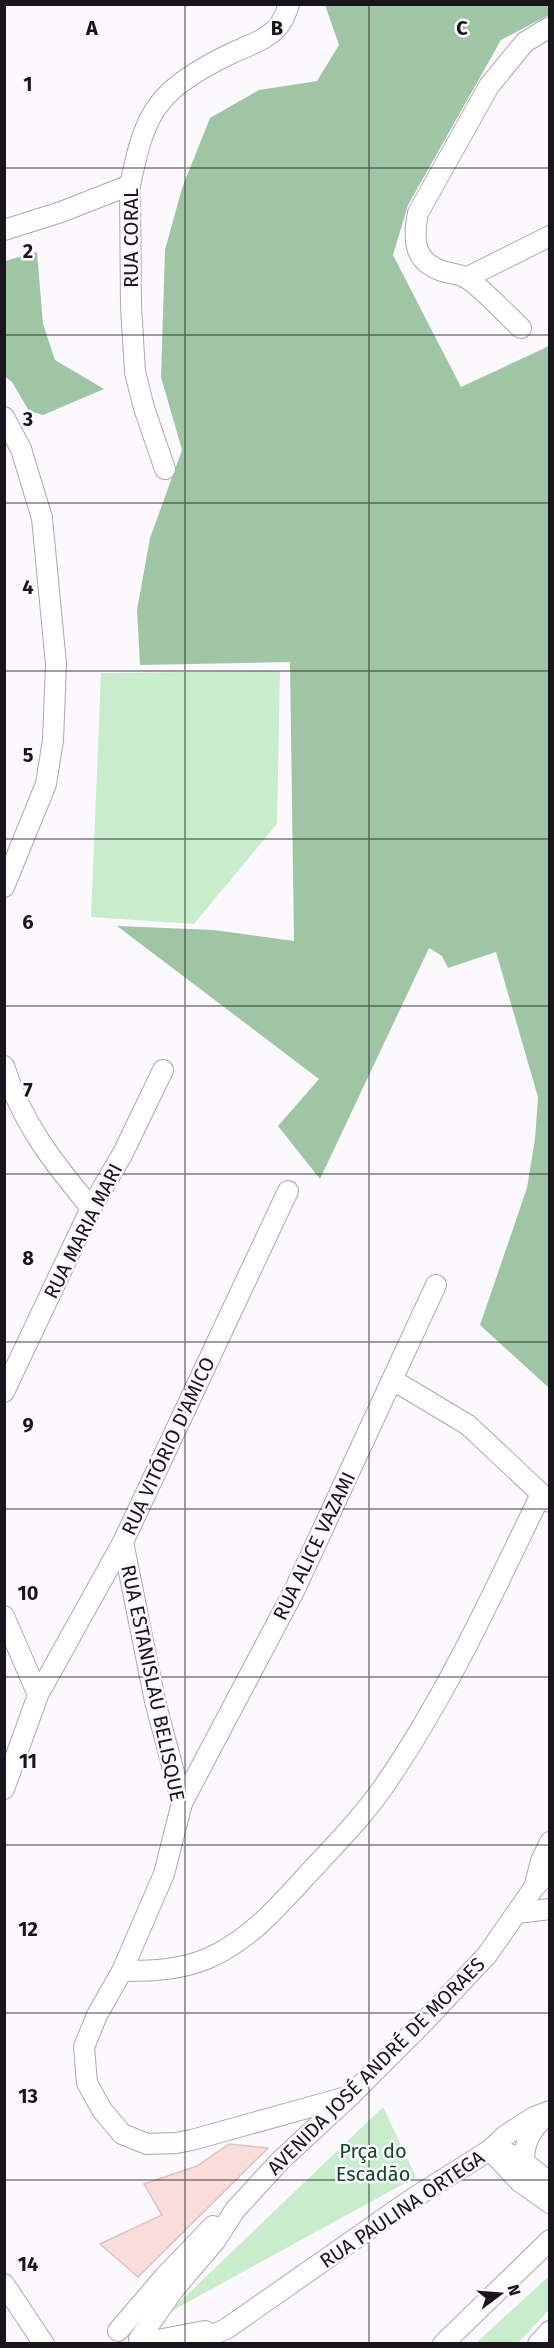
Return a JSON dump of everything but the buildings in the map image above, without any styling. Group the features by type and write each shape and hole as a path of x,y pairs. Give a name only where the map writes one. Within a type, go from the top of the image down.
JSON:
{"street":[{"name":"RUA CORAL","path":"165,469 144,408 135,372 131,306 130,185 146,129 160,103 178,85 229,55 266,38 277,28 289,4"},
{"path":"521,328 466,278 428,264 421,257 414,234 418,213 489,86 525,42 549,27"},
{"path":"4,230 61,212 130,185"},
{"path":"466,278 549,236"},
{"path":"4,417 21,449 42,518 56,664 53,740 46,784 4,887"},
{"path":"4,868 24,837"},
{"path":"4,1066 29,1126 48,1156 91,1208"},
{"name":"RUA MARIA MARI","path":"4,1392 91,1208 123,1153 163,1070"},
{"name":"RUA VITÓRIO D'AMICO","path":"38,1695 123,1542 288,1191"},
{"name":"RUA ALICE VAZAMI","path":"182,1803 295,1589 436,1285"},
{"path":"122,1971 160,1972 208,1959 231,1947 258,1927 350,1829 383,1788 453,1672 545,1498 468,1425 393,1380"},
{"name":"RUA ESTANISLAU BELISQUE","path":"123,1542 155,1701 182,1803 164,1874 122,1971 97,2015 84,2047 87,2083 102,2110 122,2134 147,2144 176,2143 350,2096"},
{"path":"4,1616 38,1695 4,1789"},
{"name":"AVENIDA JOSÉ ANDRÉ DE MORAES","path":"533,1889 549,1842"},
{"name":"AVENIDA JOSÉ ANDRÉ DE MORAES","path":"141,2342 175,2288 215,2241 235,2210 280,2161 350,2096 487,1955 549,1870"},
{"path":"517,1913 549,1909"},
{"path":"524,2162 524,2147 533,2129 549,2112"},
{"name":"RUA PAULINA ORTEGA","path":"191,2343 226,2329 412,2199 490,2150 506,2134 534,2117 549,2112"},
{"path":"490,2150 500,2150 511,2154 549,2183"},
{"path":"490,2150 519,2181 549,2204"},
{"name":"AVENIDA JOSÉ ANDRÉ DE MORAES","path":"112,2337 206,2231 235,2210"},
{"path":"443,2343 549,2240"},
{"path":"4,2284 44,2343"},
{"name":"RUA PAULINA ORTEGA","path":"141,2342 226,2329"},
{"path":"538,2343 549,2331"},
{"path":"112,2337 134,2333 141,2342"}],"green space":[{"path":"325,5 549,5 549,15 501,40 408,205 393,255 461,387 549,346 549,1388 480,1325 527,1188 535,1139 538,1097 496,952 448,968 442,956 429,948 320,1179 278,1126 319,1079 117,926 214,930 294,941 290,662 140,665 137,610 150,538 182,450 161,377 165,250 182,188 210,118 259,90 317,81 339,45"},
{"path":"37,252 43,324 55,360 104,389 43,415 29,411 12,382 4,376 5,261"},
{"path":"280,671 277,824 194,924 91,917 101,673"},
{"name":"Prça do Escadão","path":"383,2107 416,2177 168,2313"},
{"path":"549,2276 549,2310 518,2343 476,2343"}]}
